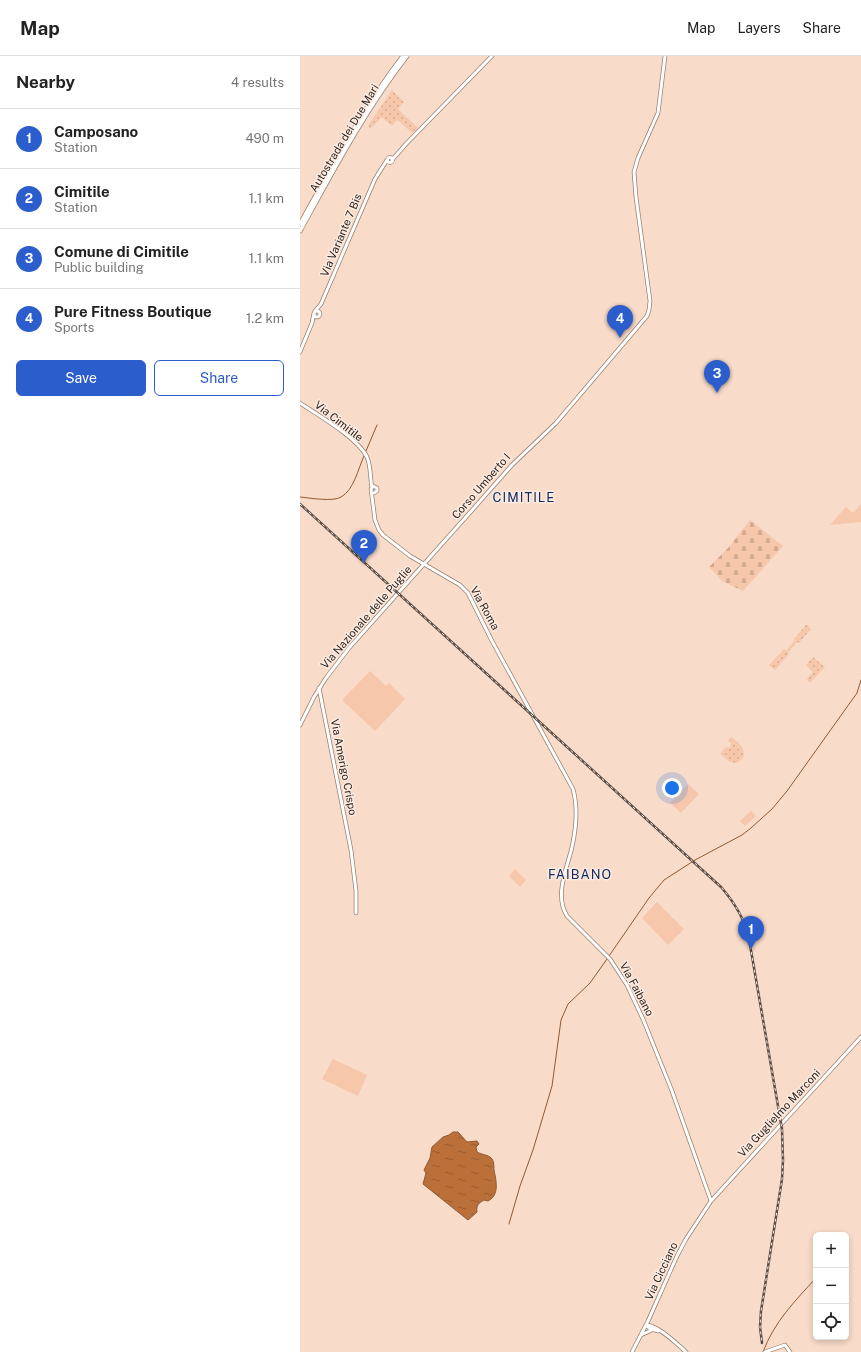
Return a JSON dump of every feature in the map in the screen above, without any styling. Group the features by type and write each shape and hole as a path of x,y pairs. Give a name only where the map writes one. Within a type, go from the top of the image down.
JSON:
{"highway":[{"name":"Autostrada dei Due Mari","path":"300,224 358,122 402,56"},
{"name":"Autostrada dei Due Mari","path":"300,231 360,123 407,56"}],"street":[{"name":"Via Variante 7 Bis","path":"312,323 320,313 321,304 365,200 379,173 492,56"},
{"name":"Corso Umberto I","path":"424,564 512,464 555,424 644,320 649,310 650,292 636,197 634,172 638,158 658,113 665,56"},
{"name":"Via Variante 7 Bis","path":"300,352 312,323 314,312 321,304"},
{"path":"314,312 318,311 320,313"},
{"path":"314,312 314,316 318,316"},
{"name":"Via Cimitile","path":"300,403 348,436 364,452 368,462 373,490 377,525"},
{"name":"Via Roma","path":"377,525 383,535 392,543 460,585 466,591 542,732"},
{"name":"Via Nazionale delle Puglie","path":"300,725 319,688 342,656 424,564"},
{"name":"Via Amerigo Crispo","path":"319,688 351,850 356,891 356,913"},
{"name":"Via Faibano","path":"542,732 573,789 575,797 576,813 572,847 564,872 562,893 563,908 567,916 608,957 627,985 643,1019 682,1117 711,1201"},
{"name":"Via Guglielmo Marconi","path":"711,1201 861,1037"},
{"name":"Via Cicciano","path":"632,1352 686,1239 711,1201"},
{"path":"648,1321 653,1328"},
{"path":"646,1325 648,1328 653,1328 662,1332 686,1352"},
{"path":"640,1335 653,1328"},
{"path":"766,1352 785,1345 790,1352"}],"green space":[{"path":"392,90 404,102 398,109 418,128 412,133 399,121 396,121 392,126 382,117 370,129 368,126"},
{"path":"861,504 861,522 830,525 846,507 853,513"},
{"path":"750,520 783,546 743,591 722,581 709,567 728,548"},
{"path":"806,625 810,627 810,630 799,643 797,642 788,652 789,654 775,670 769,665 784,649 786,651"},
{"path":"813,657 825,667 810,683 807,679 813,672 806,665"},
{"path":"370,671 386,686 389,683 405,699 375,731 342,700"},
{"path":"731,737 744,751 743,758 737,763 730,762 720,754 726,747 730,748 731,742 728,741"},
{"path":"688,784 699,794 681,813 670,803"},
{"path":"751,811 756,816 745,826 740,821"},
{"path":"515,869 526,880 520,887 509,876"},
{"path":"657,902 684,929 668,945 642,918"},
{"path":"333,1059 367,1075 358,1096 322,1079"}],"water":[{"path":"453,1132 458,1132 467,1142 477,1141 479,1144 476,1147 477,1152 490,1157 494,1163 496,1191 492,1198 488,1201 484,1200 479,1203 477,1206 477,1212 468,1220 423,1184 426,1173 424,1170 430,1158 432,1147 443,1137"}],"waterway":[{"path":"366,451 377,425"},
{"path":"300,497 315,499 333,499 341,497 349,489 355,479 364,456"},
{"path":"609,956 649,898 664,880 695,860 742,835 772,809 787,791 857,693 861,680"},
{"path":"509,1224 552,1086 561,1020 568,1004 590,983 607,959"},
{"path":"763,1352 779,1321 813,1281"}],"railway":[{"path":"300,504 721,887 738,911 745,925 749,939 782,1129 782,1179 761,1311 760,1327 762,1343"}],"place":[{"name":"Pure Fitness Boutique","path":"620,338"},
{"name":"Comune di Cimitile","path":"717,393"},
{"name":"Cimitile","path":"364,563"},
{"name":"Camposano","path":"751,949"}],"district":[{"name":"CIMITILE","path":"524,497"},
{"name":"FAIBANO","path":"580,874"}]}
